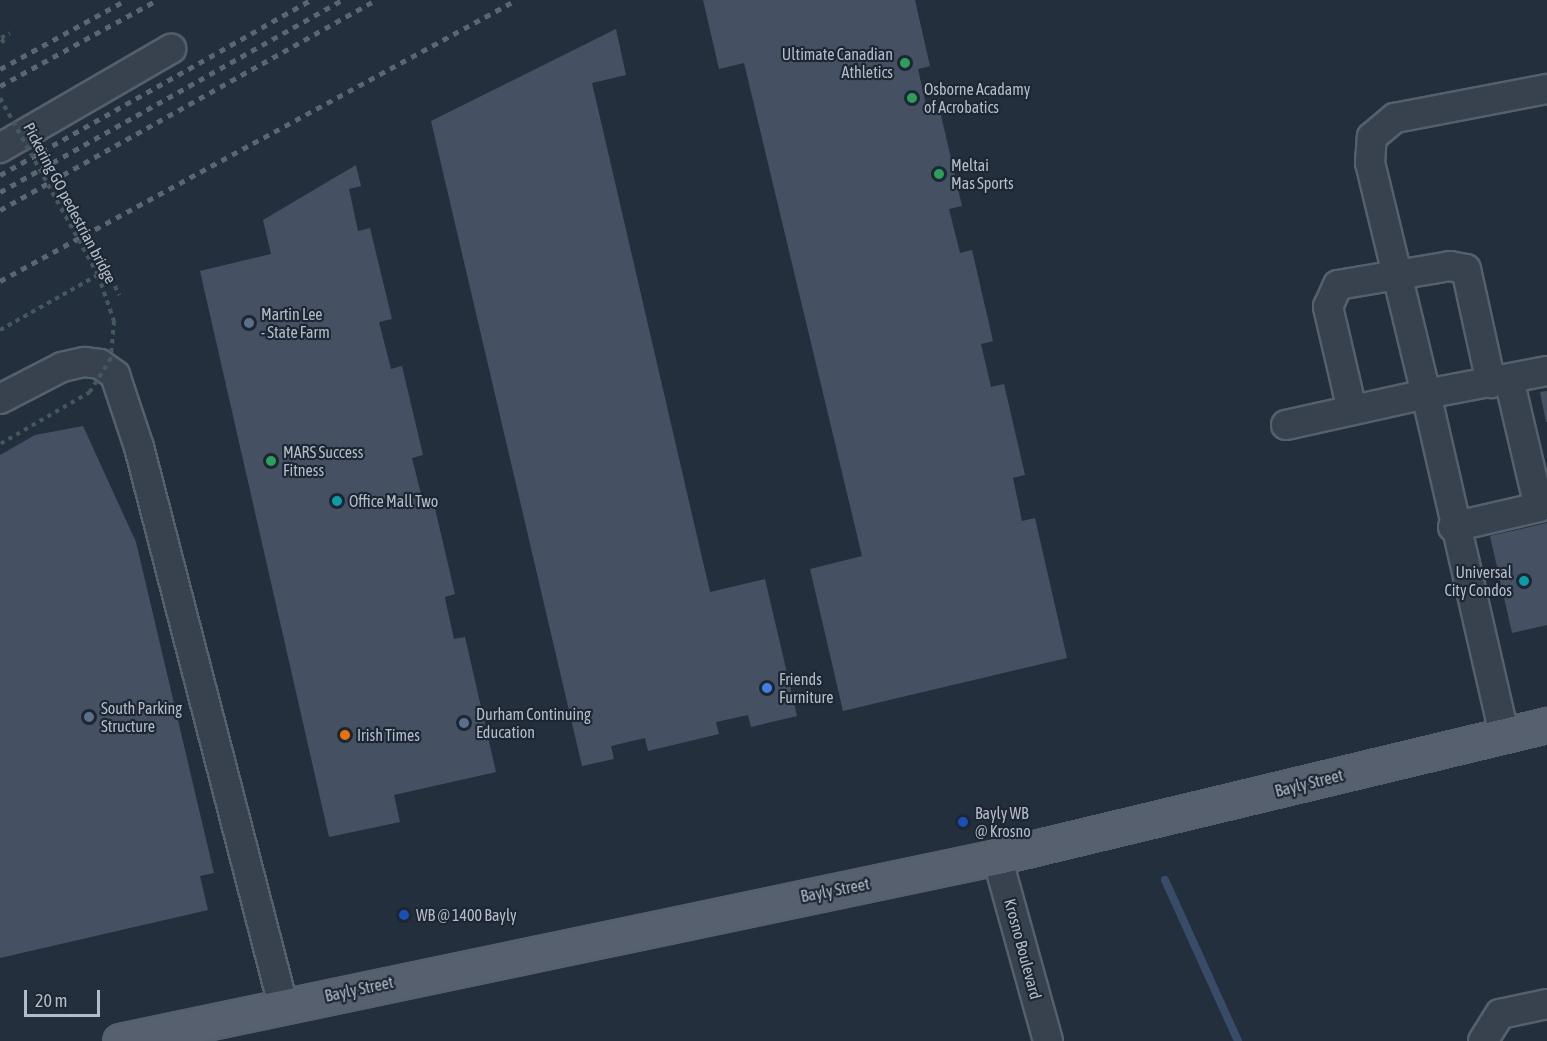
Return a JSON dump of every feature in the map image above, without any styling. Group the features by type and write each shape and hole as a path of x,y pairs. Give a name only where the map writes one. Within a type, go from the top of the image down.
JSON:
{"main road":[{"name":"Bayly Street","path":"120,1041 997,857 1547,725"}],"street":[{"path":"0,148 171,49"},
{"path":"1504,734 1453,527 1426,394 1395,275 1370,163 1372,137 1395,118 1547,89"},
{"path":"1352,410 1336,382 1328,307 1338,285 1450,266 1467,269 1539,507 1453,527"},
{"path":"0,399 62,366 84,362 100,364 115,375 139,447 284,1005"},
{"path":"1286,424 1547,371"},
{"name":"Krosno Boulevard","path":"997,857 1048,1041"},
{"path":"1483,1041 1500,1014 1547,1004"}],"path":[{"path":"0,38 10,33 1,38 4,43"},
{"name":"Pickering GO pedestrian bridge","path":"0,98 98,275 114,321 111,358 102,375 76,403 0,444"},
{"path":"0,330 107,270 119,295"}],"building":[{"path":"703,0 915,0 930,66 918,69 928,114 940,111 962,206 949,209 960,253 972,250 993,341 981,344 991,387 1004,384 1025,475 1013,478 1022,521 1035,518 1067,658 843,711 810,569 862,556 744,63 719,69"},
{"path":"616,29 626,75 592,83 710,592 765,579 797,716 751,727 748,715 716,722 719,734 648,751 645,738 611,746 614,759 582,766 431,121"},
{"name":"Office Mall Two","path":"356,165 361,186 349,189 358,231 370,228 392,319 379,322 391,369 402,366 423,455 412,458 423,502 433,500 455,594 445,597 454,639 465,637 496,772 394,795 400,822 329,837 200,271 271,254 263,220"},
{"path":"1547,391 1547,422 1546,422 1540,392"},
{"name":"South Parking Structure","path":"83,426 136,542 214,873 200,876 208,910 0,958 0,455 35,435"},
{"name":"Universal City Condos","path":"1547,523 1547,625 1512,633 1490,536"}],"waterway":[{"path":"1165,880 1238,1041"}],"railway":[{"path":"0,69 126,0"},
{"path":"0,86 157,0"},
{"path":"0,175 311,0"},
{"path":"0,192 342,0"},
{"path":"0,210 375,0"},
{"path":"0,281 516,0"}],"place":[{"name":"Ultimate Canadian Athletics","path":"905,63"},
{"name":"Osborne Acadamy of Acrobatics","path":"912,98"},
{"name":"Meltai Mas Sports","path":"939,174"},
{"name":"Martin Lee - State Farm","path":"249,323"},
{"name":"MARS Success Fitness","path":"271,461"},
{"name":"Office Mall Two","path":"337,501"},
{"name":"Universal City Condos","path":"1524,581"},
{"name":"Friends Furniture","path":"767,688"},
{"name":"South Parking Structure","path":"89,717"},
{"name":"Durham Continuing Education","path":"464,723"},
{"name":"Irish Times","path":"345,735"},
{"name":"Bayly WB @ Krosno","path":"963,822"},
{"name":"WB @ 1400 Bayly","path":"404,915"}]}
